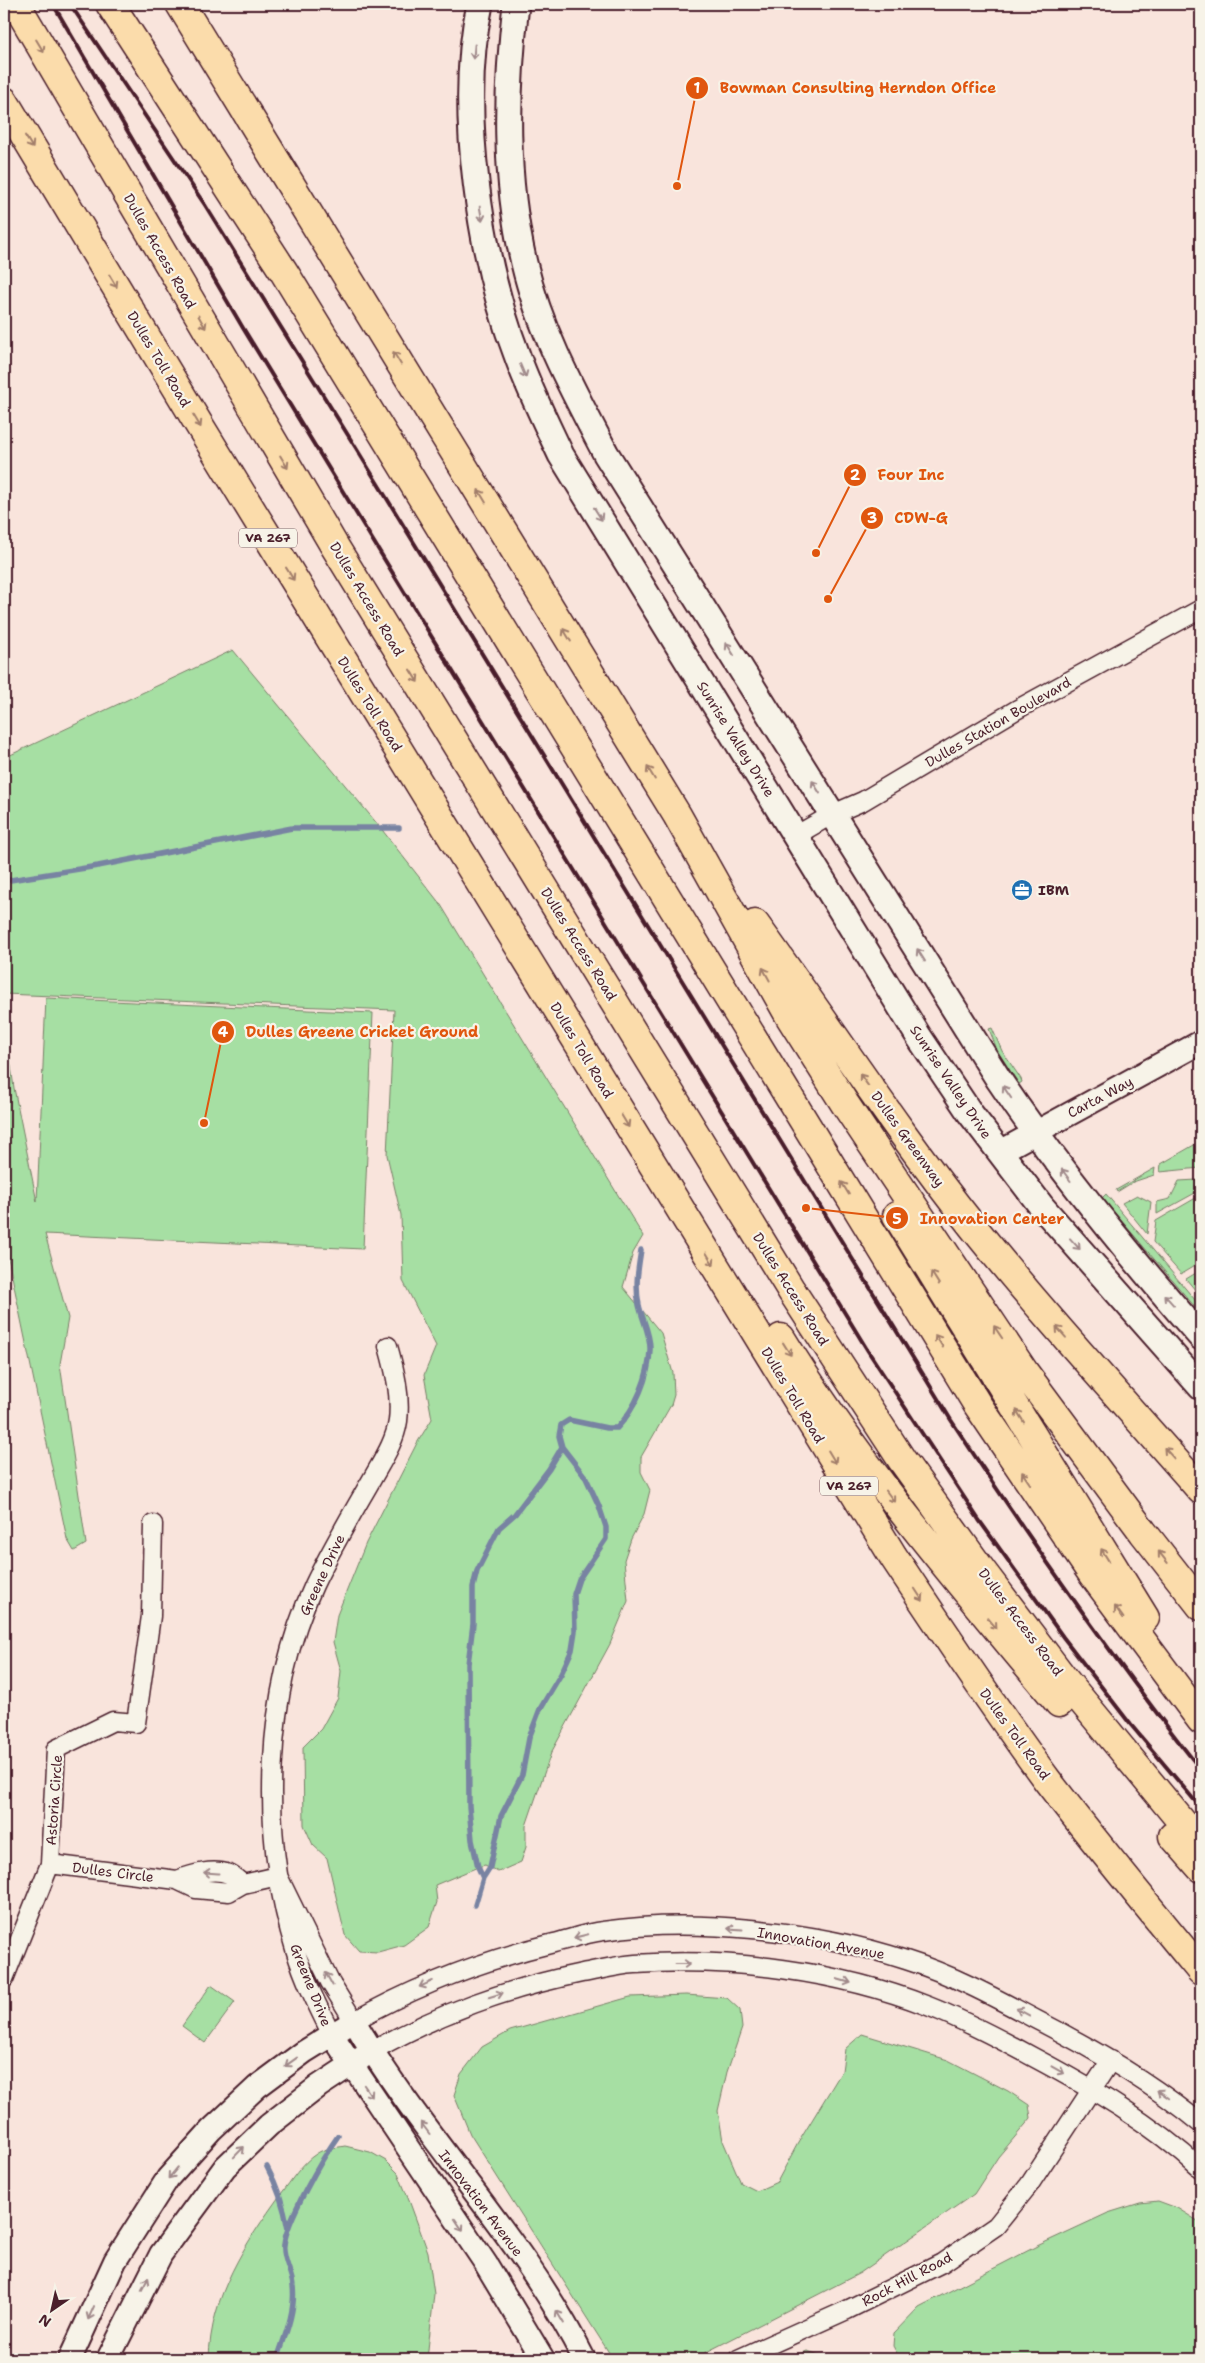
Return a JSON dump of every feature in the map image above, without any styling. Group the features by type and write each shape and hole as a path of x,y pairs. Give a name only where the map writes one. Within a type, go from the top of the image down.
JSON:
{"highway":[{"name":"Dulles Access Road","path":"16,4 335,547 791,1290 902,1460 998,1593 1064,1679 1201,1845"},
{"path":"110,4 284,272 977,1404 1092,1574 1201,1720"},
{"path":"180,4 677,815 790,1017 924,1224 1025,1372 1143,1532 1201,1606"},
{"name":"Dulles Toll Road","path":"4,101 198,423 856,1497 941,1628 1046,1778 1130,1886 1201,1971"},
{"name":"Dulles Greenway","path":"677,815 813,1004 891,1118 968,1220 1061,1332 1201,1490"},
{"path":"536,974 630,1091 788,1350 840,1428 945,1566 1201,1868"},
{"path":"790,1017 835,1116 1123,1583 1201,1697"}],"main road":[{"name":"Sunrise Valley Drive","path":"480,4 471,88 477,186 491,267 517,356 561,455 919,1037 970,1113 1042,1207 1201,1387"},
{"path":"516,4 508,97 511,188 524,264 543,321 566,378 606,454 1034,1133 1110,1231 1201,1337"}],"street":[{"name":"Dulles Station Boulevard","path":"796,836 833,814 863,801 1016,710 1201,609"},
{"name":"Carta Way","path":"1000,1152 1201,1042"},
{"name":"Greene Drive","path":"332,2036 300,1966 278,1876 274,1831 273,1773 279,1711 287,1665 305,1607 314,1586 391,1443 398,1422 399,1397 388,1346"},
{"name":"Astoria Circle","path":"4,1979 50,1864 56,1749 113,1720 136,1723 151,1616 153,1524"},
{"name":"Dulles Circle","path":"50,1864 177,1880 198,1872 229,1874 243,1884 278,1876"},
{"name":"Greene Drive","path":"278,1876 330,1982 354,2021"},
{"name":"Innovation Avenue","path":"70,2359 115,2261 168,2178 211,2130 256,2087 304,2052 354,2021 442,1977 478,1963 601,1931 629,1928 724,1928 778,1932 846,1945 906,1960 950,1977 1006,2003 1111,2060 1165,2095 1201,2124"},
{"path":"108,2359 161,2254 225,2167 269,2124 319,2086 350,2064 405,2032 491,1996 543,1982 634,1964 740,1964 836,1978 926,2005 976,2027 1093,2090 1145,2122 1201,2169"},
{"name":"Innovation Avenue","path":"354,2021 396,2088 521,2257 584,2359"},
{"name":"Innovation Avenue","path":"332,2036 486,2264 544,2359"},
{"name":"Rock Hill Road","path":"738,2359 847,2310 942,2263 996,2226 1029,2185 1111,2060"}],"green space":[{"path":"233,650 379,826 441,905 643,1236 633,1253 623,1287 661,1333 673,1373 674,1395 671,1405 641,1457 641,1472 650,1490 644,1514 631,1539 624,1560 628,1601 610,1644 551,1753 526,1826 526,1847 521,1862 498,1872 485,1865 435,1885 437,1902 429,1927 404,1945 378,1952 359,1951 345,1935 327,1858 313,1845 304,1825 303,1747 321,1729 338,1698 341,1671 333,1642 337,1615 366,1543 417,1443 432,1419 424,1375 436,1346 403,1281 401,1215 387,1155 394,1010 4,994 4,758"},
{"path":"46,998 373,1013 363,1249 45,1234 68,1318 60,1364 86,1544 74,1551 67,1539 4,1238 4,1017 14,1088 37,1202"},
{"path":"992,1028 1002,1051 1021,1079 1022,1082 1019,1084 998,1052 989,1029"},
{"path":"1201,1141 1200,1168 1160,1172 1161,1164"},
{"path":"1155,1168 1154,1175 1133,1182 1117,1192 1116,1190"},
{"path":"1197,1180 1195,1193 1157,1214 1157,1202 1170,1199 1179,1181"},
{"path":"1106,1194 1201,1307 1201,1314 1102,1198"},
{"path":"1137,1195 1151,1202 1147,1234 1122,1203"},
{"path":"1201,1195 1201,1262 1181,1274 1153,1242 1156,1221"},
{"path":"1201,1270 1201,1297 1186,1279"},
{"path":"211,1985 235,2002 205,2043 182,2026"},
{"path":"686,1995 727,1998 740,2010 742,2028 727,2072 718,2111 723,2141 741,2183 757,2191 777,2182 798,2143 842,2071 845,2049 862,2034 948,2060 1008,2091 1029,2105 1031,2118 998,2157 974,2194 860,2273 693,2359 613,2359 470,2134 454,2095 461,2074 482,2047 510,2031 630,1997"},
{"path":"345,2146 370,2152 386,2161 398,2173 410,2203 428,2252 434,2294 427,2359 209,2359 211,2336 223,2292 232,2271 255,2231 306,2162 322,2151"},
{"path":"1158,2201 1177,2208 1201,2223 1201,2359 900,2359 893,2346 894,2333 919,2307 1037,2246 1108,2213 1140,2203"},
{"path":"807,2351 832,2359 790,2359"}],"waterway":[{"path":"4,881 98,866 292,828 399,828"},
{"path":"475,1905 483,1878 490,1867 501,1816 522,1775 529,1738 540,1709 561,1674 572,1650 575,1631 574,1594 579,1579 606,1539 606,1527 599,1506 586,1478 562,1447 559,1436 561,1425 569,1420 607,1428 617,1428 636,1402 647,1371 650,1350 637,1291 641,1250"},
{"path":"483,1878 478,1867 472,1840 469,1806 468,1664 473,1624 473,1587 477,1571 499,1528 515,1514 549,1469 562,1447"},
{"path":"277,2359 289,2323 294,2295 284,2250 286,2234 306,2189 338,2136"},
{"path":"267,2167 280,2197 288,2229"}],"railway":[{"path":"53,4 243,328 868,1351 979,1520 1063,1637 1131,1725 1201,1808"},
{"path":"70,4 205,205 356,448 951,1420 1072,1598 1201,1770"}],"place":[{"name":"Bowman Consulting Herndon Office","path":"677,186"},
{"name":"Four Inc","path":"816,553"},
{"name":"CDW-G","path":"828,599"},
{"name":"IBM","path":"1022,890"},
{"name":"Dulles Greene Cricket Ground","path":"204,1123"},
{"name":"Innovation Center","path":"806,1208"}]}
